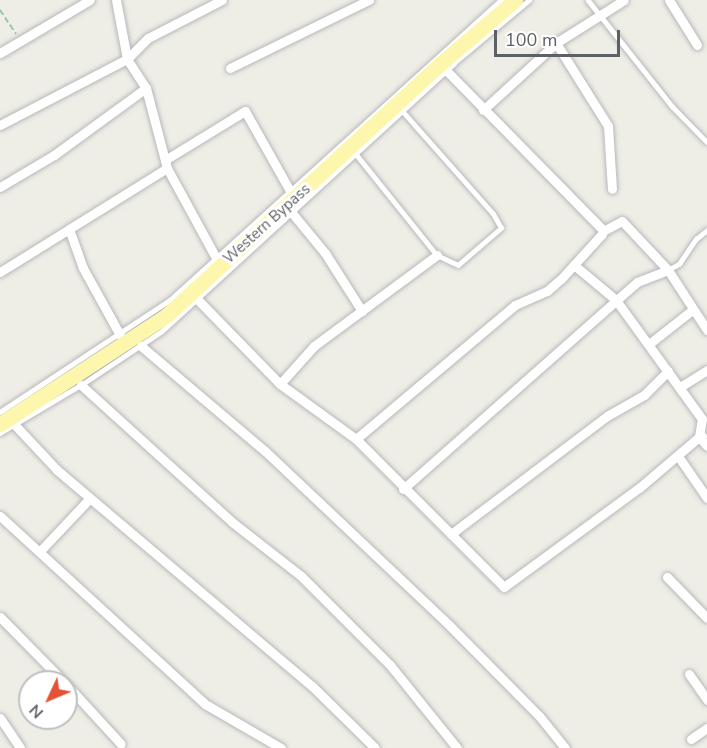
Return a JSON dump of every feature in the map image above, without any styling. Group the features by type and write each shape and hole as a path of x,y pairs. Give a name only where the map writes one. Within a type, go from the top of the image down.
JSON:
{"main road":[{"name":"Western Bypass","path":"7,424 167,315 440,64 515,0"}],"street":[{"path":"0,52 22,42 90,0"},
{"path":"116,0 127,58 146,88 166,164 216,258"},
{"path":"0,124 127,58 148,38 222,0"},
{"path":"230,68 369,0"},
{"path":"483,110 556,44 624,0"},
{"path":"669,0 697,45"},
{"path":"556,44 608,126 612,189"},
{"path":"446,70 603,231"},
{"path":"0,187 54,155 146,88"},
{"path":"0,272 69,229 245,111 290,192"},
{"path":"292,213 325,253 362,311"},
{"path":"356,439 515,305 547,291 574,265 603,231 622,221 668,270 707,330"},
{"path":"69,229 83,268 120,335"},
{"path":"280,384 314,346 437,255"},
{"path":"574,265 616,300 650,344 702,419 703,435 707,446"},
{"path":"403,489 637,282 668,270"},
{"path":"197,299 280,384 356,439 403,489 501,585 508,586 703,435"},
{"path":"650,344 692,310"},
{"path":"141,346 265,452 449,625 540,717 565,748"},
{"path":"680,387 707,370"},
{"path":"451,534 607,416 644,395 668,371"},
{"path":"81,385 232,522 301,576 390,665 457,748"},
{"path":"7,424 57,470 312,686 375,748"},
{"path":"678,456 707,498"},
{"path":"41,550 90,498"},
{"path":"0,516 41,550 205,704 280,748"},
{"path":"667,577 707,618"},
{"path":"0,617 52,670"},
{"path":"689,674 707,700"},
{"path":"78,697 121,744"},
{"path":"0,718 20,748"},
{"path":"691,739 707,728"}],"lane":[{"path":"0,412 171,300 501,0"},
{"path":"0,433 7,424 81,385 141,346 197,299 446,70 529,0"},
{"path":"588,0 672,106 707,142"},
{"path":"356,154 437,255 458,265 501,228 493,214 402,111"},
{"path":"668,270 679,264 696,238 707,230"}],"path":[{"path":"0,10 22,42"}]}
